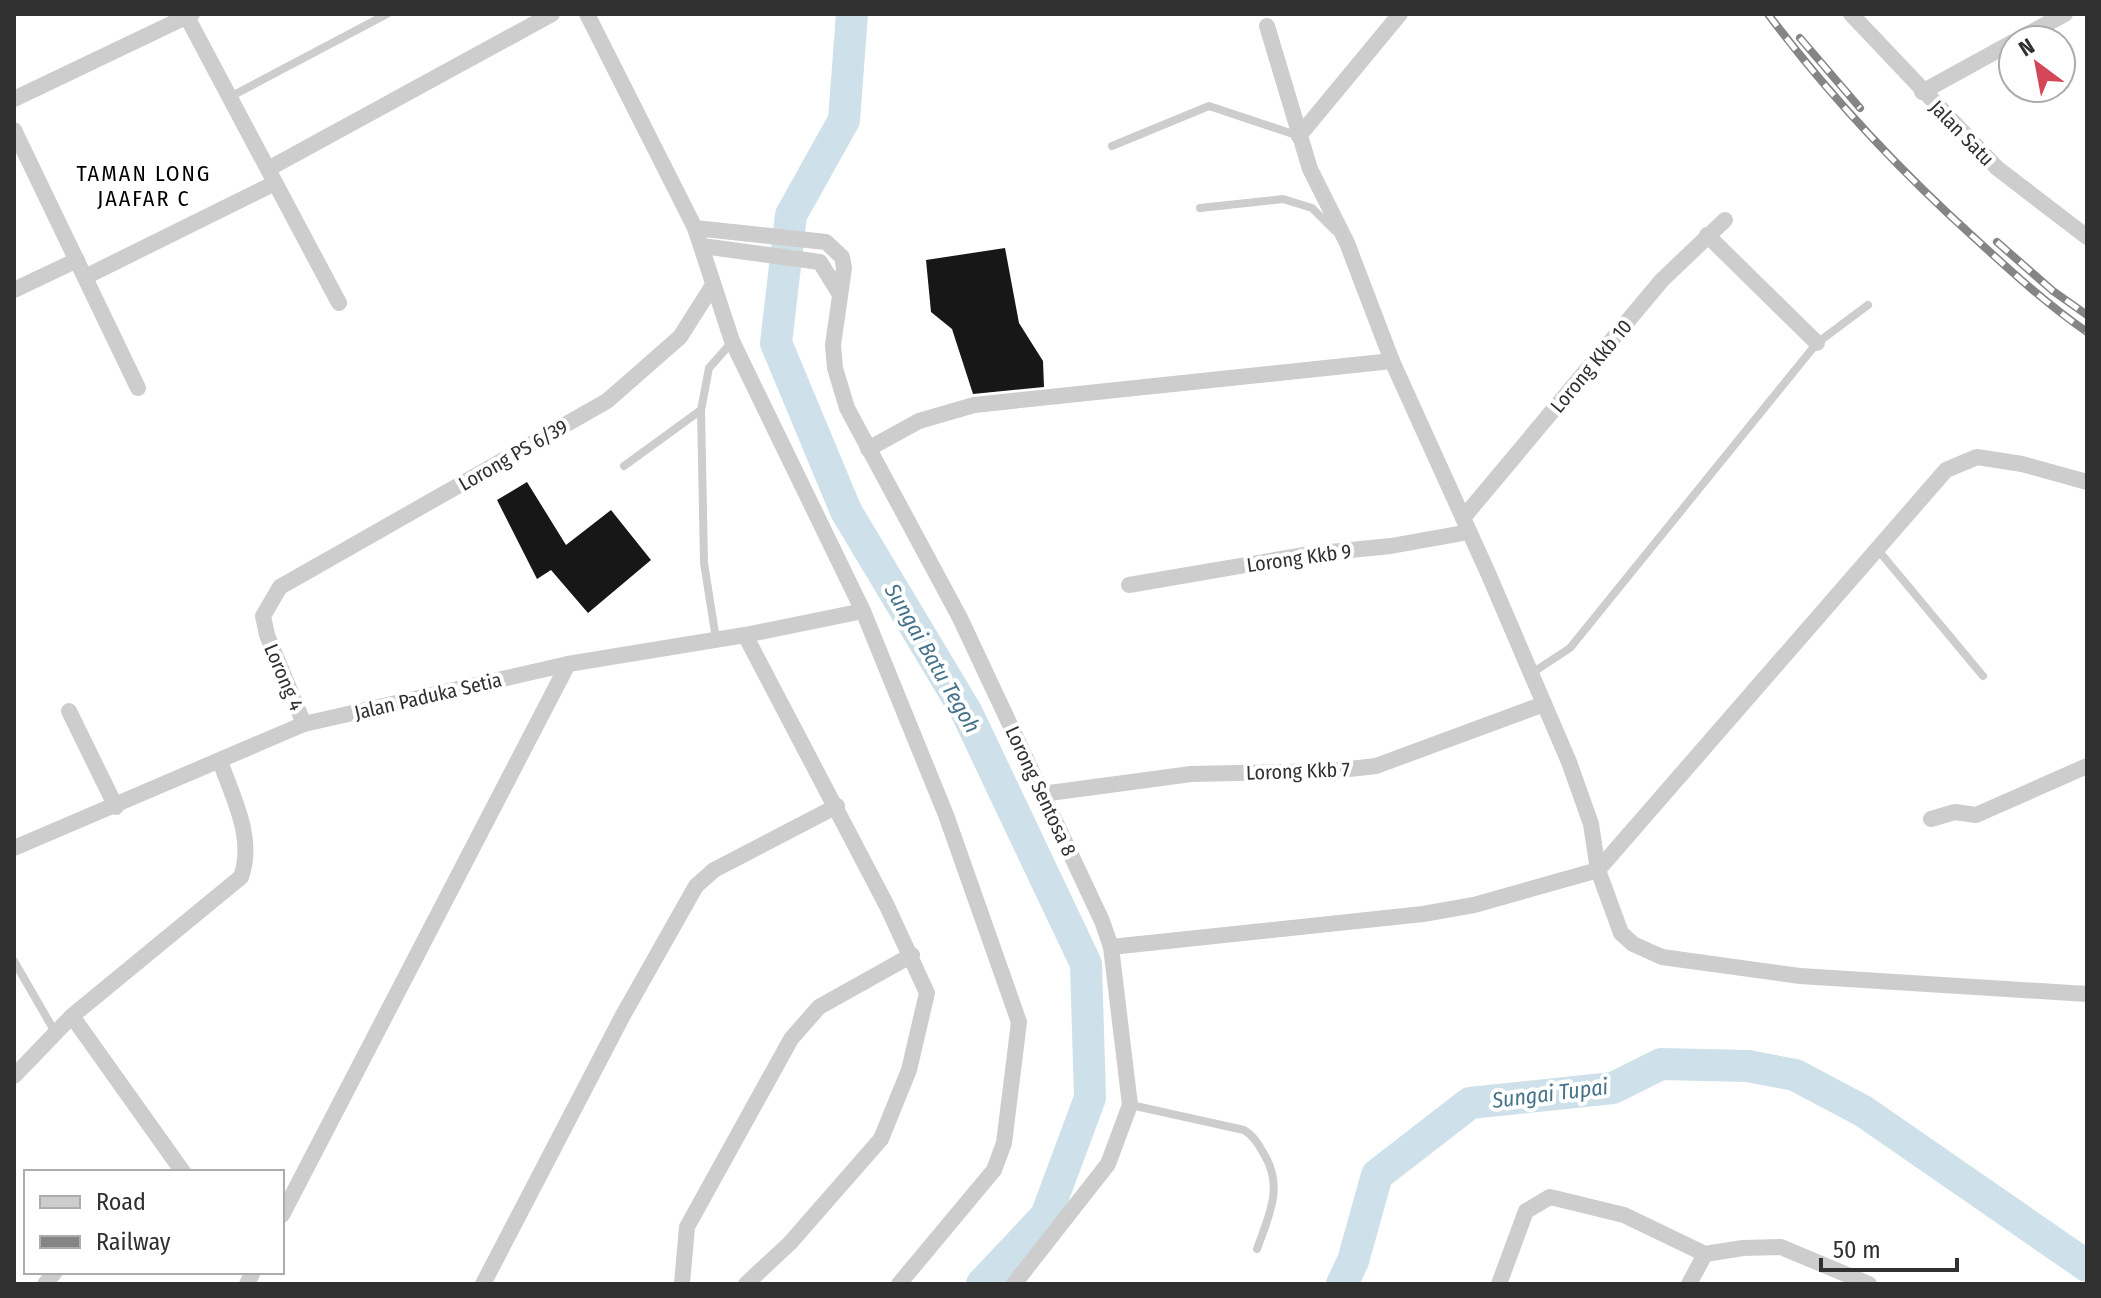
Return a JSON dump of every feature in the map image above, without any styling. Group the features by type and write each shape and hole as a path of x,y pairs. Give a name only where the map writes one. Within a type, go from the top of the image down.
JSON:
{"street":[{"path":"85,277 272,176 552,14"},
{"path":"587,14 695,228 732,341 863,611 946,815 1019,1022 1004,1143 994,1170 899,1284"},
{"name":"Jalan Satu","path":"1851,14 1997,168 2087,237"},
{"path":"2046,24 2065,14"},
{"path":"14,99 190,15 339,303"},
{"path":"1299,136 1398,15"},
{"path":"1267,26 1310,169 1347,243 1392,361 1544,704 1591,824 1598,870 1621,933 1633,944 1662,957 1800,976 2087,994"},
{"path":"1922,92 1997,51"},
{"path":"14,130 138,388"},
{"name":"Lorong Kkb 10","path":"1466,525 1662,280 1725,220"},
{"name":"Lorong Sentosa 8","path":"695,228 826,242 842,257 844,268 833,345 835,368 847,408 960,618 1111,947 1130,1105 1108,1164 1014,1284"},
{"path":"1707,235 1817,343"},
{"path":"702,246 820,262 839,293"},
{"path":"14,290 77,260"},
{"name":"Lorong PS 6/39","path":"280,587 607,401 680,337 713,285"},
{"path":"868,449 919,421 974,405 1392,361"},
{"path":"1111,947 1436,912 1474,905 1598,870 1946,470 1977,457 2022,464 2087,482"},
{"name":"Lorong Kkb 9","path":"1129,585 1310,554 1391,546 1466,525"},
{"name":"Lorong 4","path":"280,587 263,616 267,635 304,724"},
{"name":"Jalan Paduka Setia","path":"14,848 116,807 304,724 568,664 745,635 863,611"},
{"path":"745,635 837,806 912,955 927,993 909,1070 881,1139 790,1243 746,1284"},
{"path":"284,1211 568,664"},
{"name":"Lorong Kkb 7","path":"1042,794 1191,774 1351,770 1376,766 1544,704"},
{"path":"69,711 116,807"},
{"path":"14,1076 72,1016 241,877 247,860 244,830 220,761"},
{"path":"1931,819 1955,812 1976,815 2087,766"},
{"path":"483,1284 622,1017 696,886 714,870 837,806"},
{"path":"682,1284 687,1227 791,1039 819,1007 912,955"},
{"path":"72,1016 182,1170"},
{"path":"1499,1284 1526,1211 1550,1197 1624,1215 1705,1254 1781,1247 1869,1284"},
{"path":"1689,1284 1705,1254"}],"lane":[{"path":"230,97 387,14"},
{"path":"1112,146 1209,106 1299,136"},
{"path":"1200,208 1283,199 1312,208 1347,243"},
{"path":"1531,673 1570,648 1817,343 1868,305"},
{"path":"716,639 704,563 701,410 709,368 732,341"},
{"path":"624,466 701,410"},
{"path":"1878,550 1983,676"},
{"path":"14,961 55,1032"},
{"path":"1130,1105 1244,1130 1256,1140 1272,1166 1276,1185 1257,1249"}],"building":[{"path":"1005,248 1019,323 1043,361 1044,387 973,394 952,329 931,312 926,260"},
{"path":"527,482 566,545 611,510 651,560 588,613 551,570 537,579 497,500"}],"waterway":[{"name":"Sungai Batu Tegoh","path":"852,14 844,120 791,215 776,343 846,511 967,713 1086,964 1090,1098 1046,1216 982,1284"},
{"name":"Sungai Tupai","path":"1342,1284 1353,1261 1377,1175 1470,1103 1613,1088 1661,1064 1748,1066 1795,1075 1863,1111 2087,1266"}],"railway":[{"path":"1768,14 1842,105 1922,189 2018,277 2087,332"},
{"path":"1800,38 1860,108"},
{"path":"1997,242 2053,291 2087,315"}],"district":[{"name":"TAMAN LONG JAAFAR C","path":"144,186"}]}
